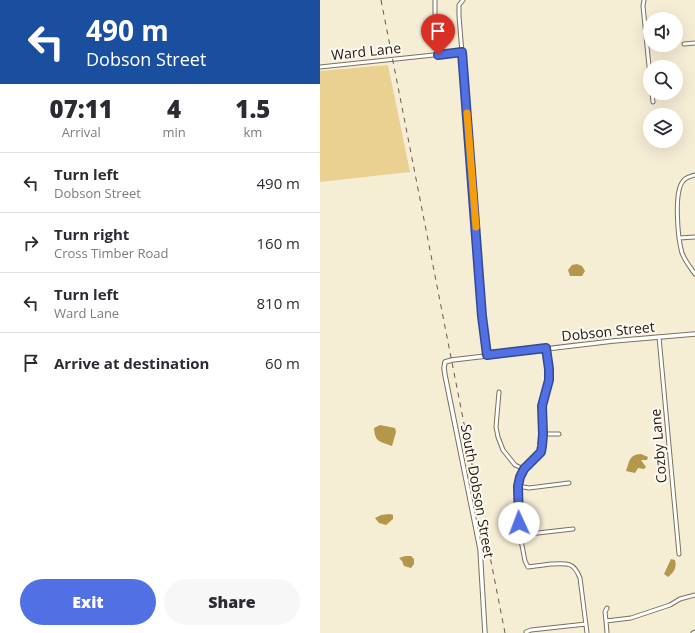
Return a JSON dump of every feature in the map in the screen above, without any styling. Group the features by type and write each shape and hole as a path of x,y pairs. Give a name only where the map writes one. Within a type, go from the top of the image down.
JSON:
{"street":[{"path":"435,0 438,55"},
{"path":"463,0 458,8 482,316 487,355"},
{"path":"644,0 643,6 648,60"},
{"path":"684,44 695,43"},
{"name":"Ward Lane","path":"320,67 462,52"},
{"path":"695,175 681,183 677,204 679,238 682,252 687,263 695,274"},
{"path":"679,238 695,237"},
{"name":"Dobson Street","path":"452,360 546,348 695,334"},
{"name":"Cozby Lane","path":"659,337 679,554"},
{"path":"546,348 549,380 542,406 543,434 541,452 524,469 520,477 518,486 520,535 525,562 528,567 566,563 575,568 580,578 587,633"},
{"name":"South Dobson Street","path":"452,360 445,362 444,368 480,548 485,633"},
{"path":"499,392 496,427 498,436 503,450 515,465 524,469"},
{"path":"543,434 559,434"},
{"path":"518,486 529,488 569,483"},
{"path":"520,535 573,529"},
{"path":"606,621 631,618 670,605 680,599 695,595"},
{"path":"607,608 605,612 607,633"},
{"path":"526,632 531,630 586,624"},
{"path":"555,627 556,633"}],"shaded area":[{"path":"388,65 410,172 320,182 320,71"},
{"path":"577,264 582,266 585,271 582,276 570,276 568,270 572,265"},
{"path":"380,425 395,428 396,432 392,446 377,439 374,428"},
{"path":"641,454 648,457 647,460 641,460 646,467 644,469 638,468 635,473 626,471 632,457"},
{"path":"381,515 393,515 393,519 386,525 379,523 375,518"},
{"path":"411,556 414,559 414,564 411,568 404,566 399,558"},
{"path":"671,559 675,560 676,563 673,572 668,577 664,574"}],"railway":[{"path":"381,0 505,633"}],"slow traffic":[{"path":"467,113 476,227"}],"route":[{"path":"438,55 462,52 482,316 487,355 546,348 549,380 542,406 542,446 541,452 524,469 520,477 518,486 519,523"}]}
